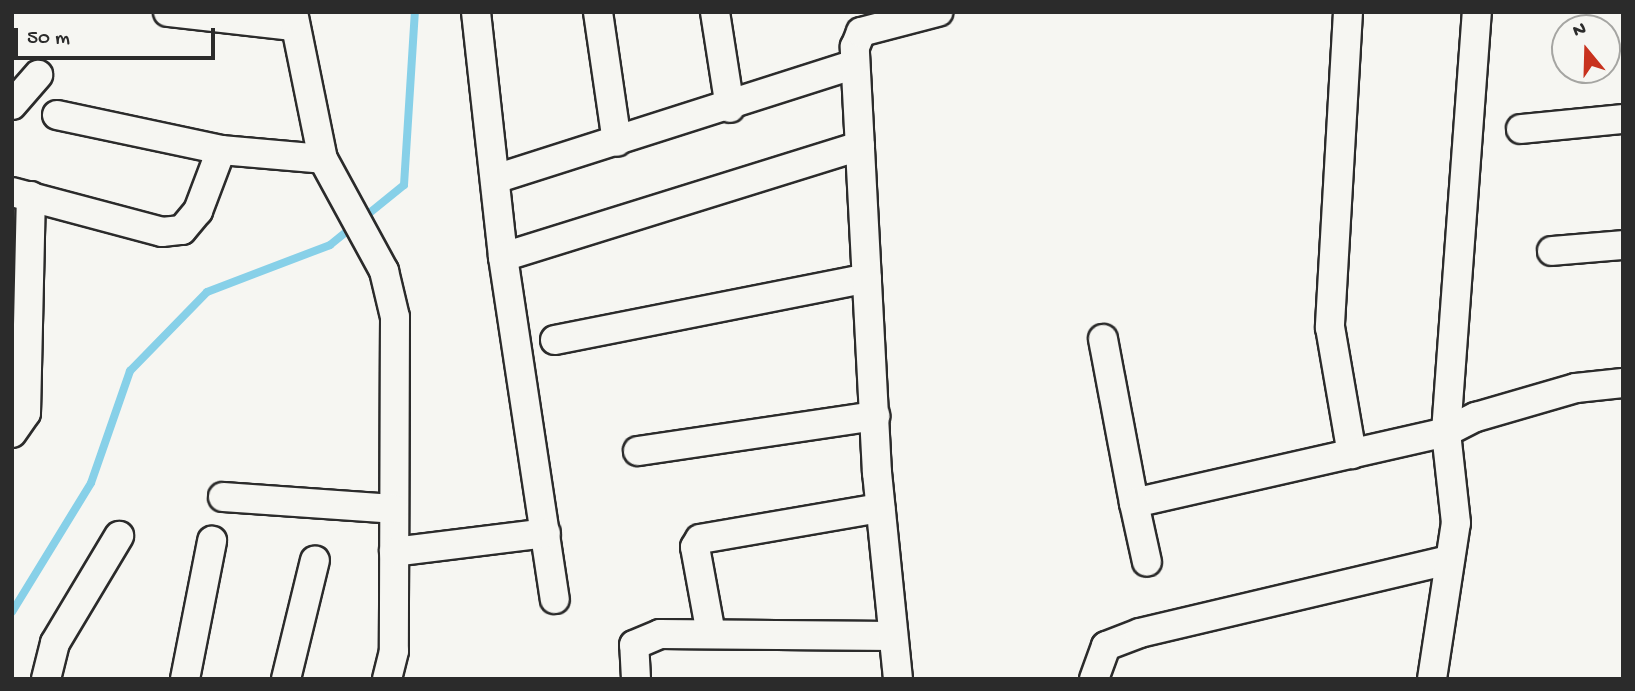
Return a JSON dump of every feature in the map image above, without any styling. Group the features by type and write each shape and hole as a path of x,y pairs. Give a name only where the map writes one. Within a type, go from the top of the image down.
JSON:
{"street":[{"path":"168,12 293,19 323,159 391,290 394,651 387,679"},
{"path":"476,12 503,257 555,599"},
{"path":"598,12 617,142"},
{"path":"715,12 730,108"},
{"path":"898,679 880,508 855,64 860,22 938,12"},
{"path":"1348,12 1330,327 1352,454"},
{"path":"1432,679 1456,523 1446,432 1477,12"},
{"path":"495,179 730,108 855,64"},
{"path":"12,105 38,75"},
{"path":"57,115 221,150 323,159"},
{"path":"1521,129 1623,119"},
{"path":"503,257 860,146"},
{"path":"12,433 26,413 21,194 162,232 182,230 198,211 221,150"},
{"path":"1552,251 1623,245"},
{"path":"555,340 867,278"},
{"path":"1103,339 1147,562"},
{"path":"1134,503 1446,432 1518,403 1623,383"},
{"path":"638,451 875,416"},
{"path":"223,496 394,509"},
{"path":"711,634 695,547 700,539 880,508"},
{"path":"394,552 546,533"},
{"path":"46,679 55,643 119,536"},
{"path":"185,679 212,541"},
{"path":"286,679 315,560"},
{"path":"1094,679 1106,646 1140,633 1450,560"},
{"path":"636,679 634,645 646,636 893,636"}],"waterway":[{"path":"12,612 91,483 130,371 207,292 330,245 404,185 415,12"}]}
